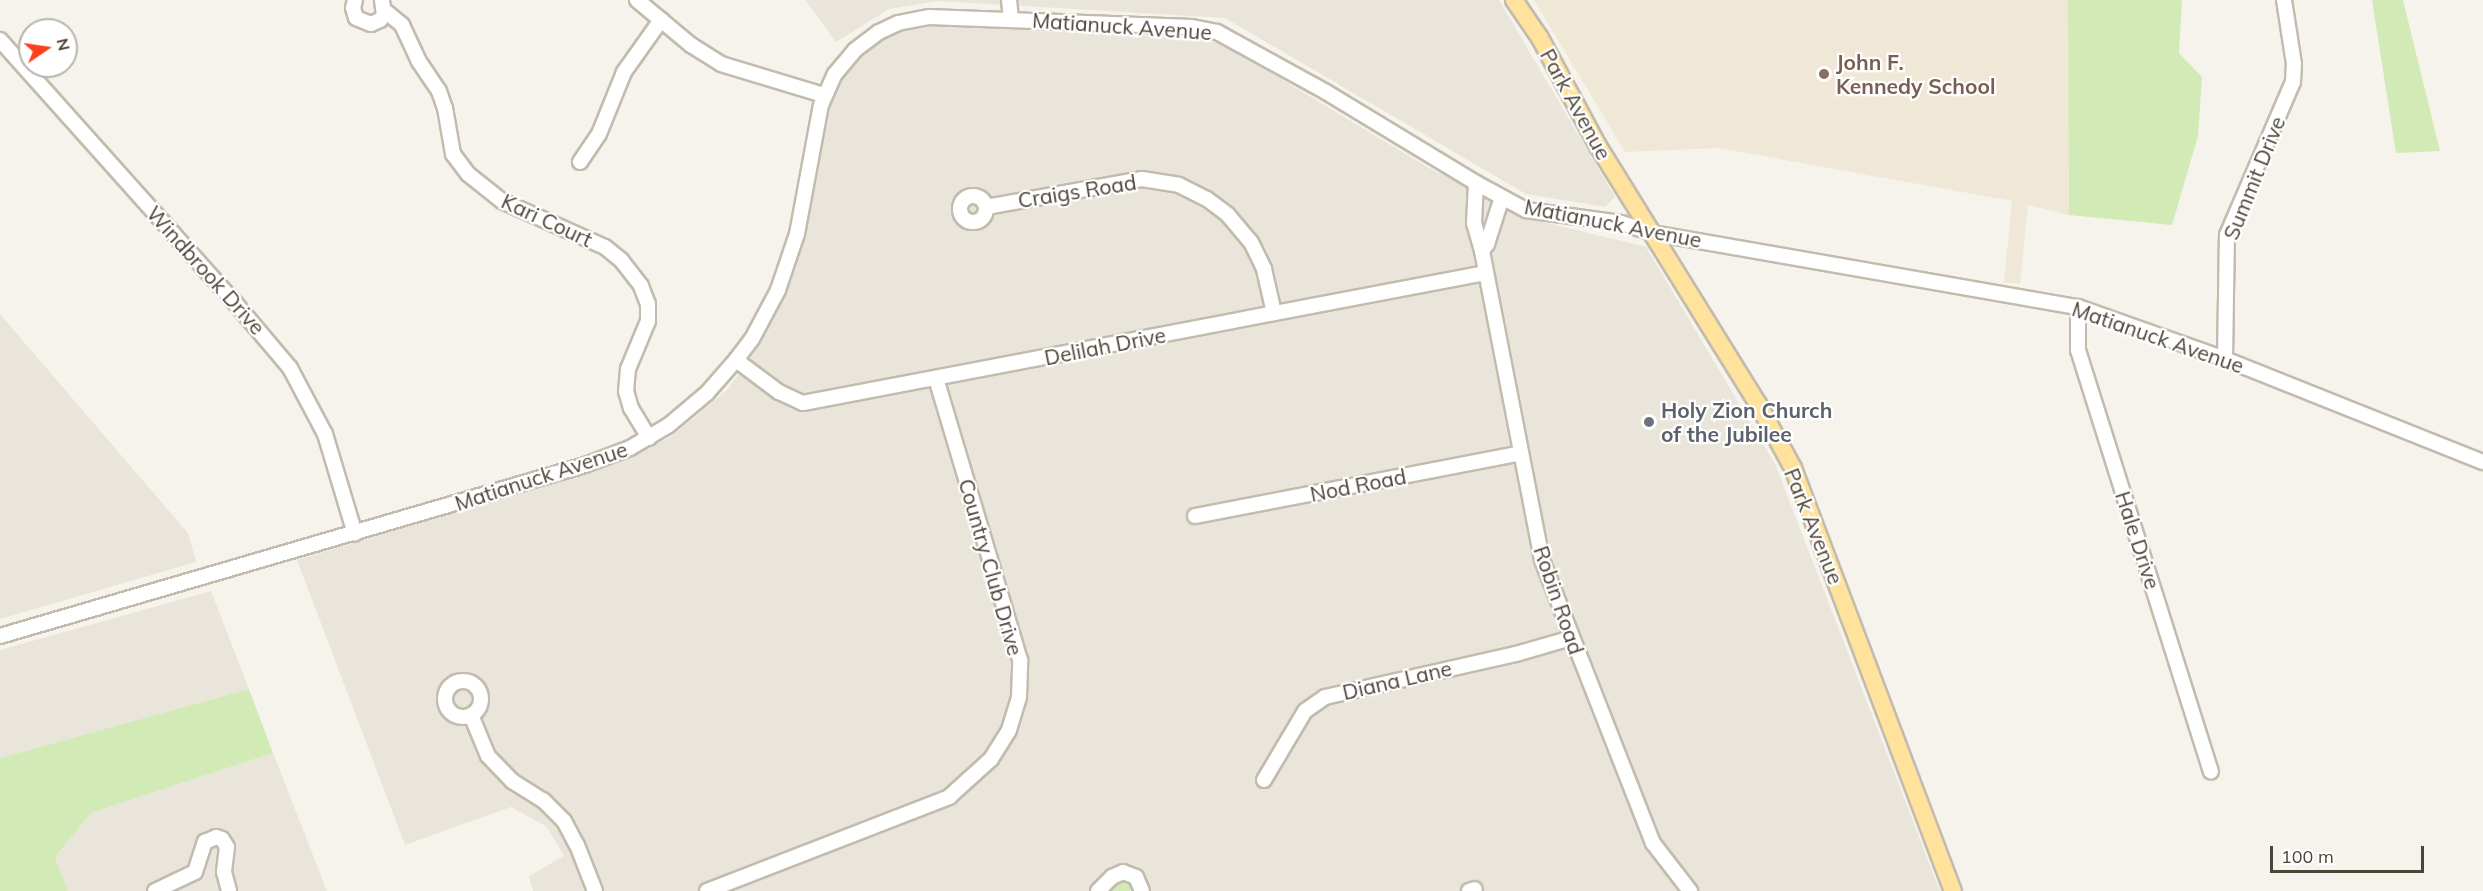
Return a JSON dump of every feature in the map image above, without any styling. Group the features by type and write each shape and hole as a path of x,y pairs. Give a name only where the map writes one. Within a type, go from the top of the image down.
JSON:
{"main road":[{"name":"Park Avenue","path":"1514,0 1540,38 1598,146 1758,404 1793,468 1953,891"}],"street":[{"name":"Kari Court","path":"355,0 353,12 364,24 377,22 383,6 402,25 418,60 439,91 446,108 453,154 468,174 490,193 512,206 605,247 621,260 641,286 648,304 648,321 628,369 626,391 631,408 649,438"},
{"path":"637,0 660,20 721,64 824,95"},
{"path":"1009,0 1011,18"},
{"name":"Summit Drive","path":"2225,359 2227,236 2293,82 2294,64 2284,0"},
{"name":"Matianuck Avenue","path":"0,636 585,465 610,457 649,438 692,406 736,360 765,316 789,262 824,95 835,74 849,55 872,36 891,25 929,17 1011,18 1192,27 1217,32 1326,92 1476,183 1526,210 1621,223 1653,232 2078,307 2225,359 2483,462"},
{"path":"580,162 599,134 629,63 660,20"},
{"name":"Windbrook Drive","path":"0,40 290,368 325,434 355,534"},
{"name":"Craigs Road","path":"986,207 1142,179 1179,185 1214,204 1228,215 1251,242 1264,269 1274,313"},
{"name":"Robin Road","path":"1476,183 1474,223 1482,251 1542,560 1653,843 1690,891"},
{"path":"1482,251 1487,244 1502,197"},
{"name":"Delilah Drive","path":"736,360 779,392 803,403 1485,273"},
{"name":"Hale Drive","path":"2078,307 2078,350 2211,772"},
{"name":"Country Club Drive","path":"707,891 949,797 991,759 1009,730 1019,697 1020,660 936,379"},
{"name":"Nod Road","path":"1195,516 1521,453"},
{"name":"Diana Lane","path":"1264,780 1305,711 1325,697 1516,654 1571,638"},
{"path":"471,715 488,756 512,781 543,801 564,821 578,845 595,891"},
{"path":"195,872 205,842 219,837 227,847 227,885"},
{"path":"155,891 195,872 212,870 227,885"},
{"path":"1098,891 1112,877 1123,873 1136,877 1142,891"}],"shaded area":[{"path":"805,0 1499,0 1615,197 1605,207 1526,194 1225,18 938,1 889,9 836,42"},
{"name":"John F. Kennedy School","path":"1534,0 2068,0 2069,215 2028,205 2020,284 2004,282 2012,201 1719,148 1625,152"},
{"path":"929,25 1199,39 1225,45 1429,168 1535,220 1646,247 1775,464 1940,891 533,891 529,876 564,856 547,827 511,807 405,845 297,560 612,465 671,437 728,389 761,343 792,279 831,96 858,57 880,41 904,30"},
{"path":"0,314 188,533 196,562 0,619"},
{"path":"211,591 249,689 0,758 0,650"},
{"path":"273,753 327,891 68,891 55,857 91,813"}],"green space":[{"path":"2068,0 2182,0 2179,53 2202,77 2198,136 2172,225 2069,215"},
{"path":"2372,0 2403,0 2440,151 2396,153"},
{"path":"249,689 273,753 91,813 55,857 68,891 0,891 0,758"},
{"path":"1120,877 1132,880 1138,891 1105,891"}],"place":[{"name":"John F. Kennedy School","path":"1824,74"},
{"name":"Holy Zion Church of the Jubilee","path":"1649,422"}]}
